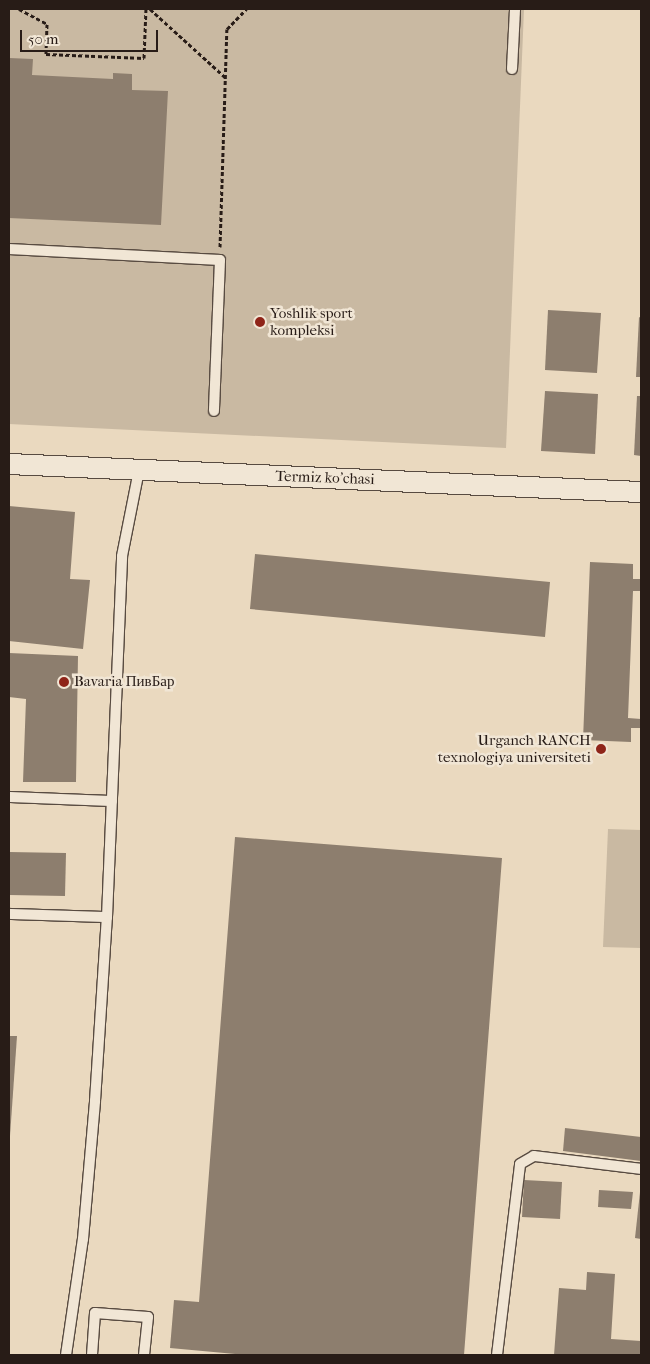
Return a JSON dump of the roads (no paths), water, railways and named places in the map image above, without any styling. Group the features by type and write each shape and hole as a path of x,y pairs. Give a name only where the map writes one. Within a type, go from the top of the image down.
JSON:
{"street":[{"name":"Termiz ko'chasi","path":"9,464 641,492"}],"lane":[{"path":"512,69 515,9"},
{"path":"9,249 220,260 214,411"},
{"path":"66,1355 82,1239 107,917 122,556 139,470"},
{"path":"9,797 112,801"},
{"path":"9,914 107,917"},
{"path":"497,1355 520,1164 534,1156 641,1169"},
{"path":"92,1355 95,1313 148,1317 144,1355"}],"place":[{"name":"Yoshlik sport kompleksi","path":"260,322"},
{"name":"Bavaria ПивБар","path":"64,682"},
{"name":"Urganch RANCH texnologiya universiteti","path":"601,749"}]}
